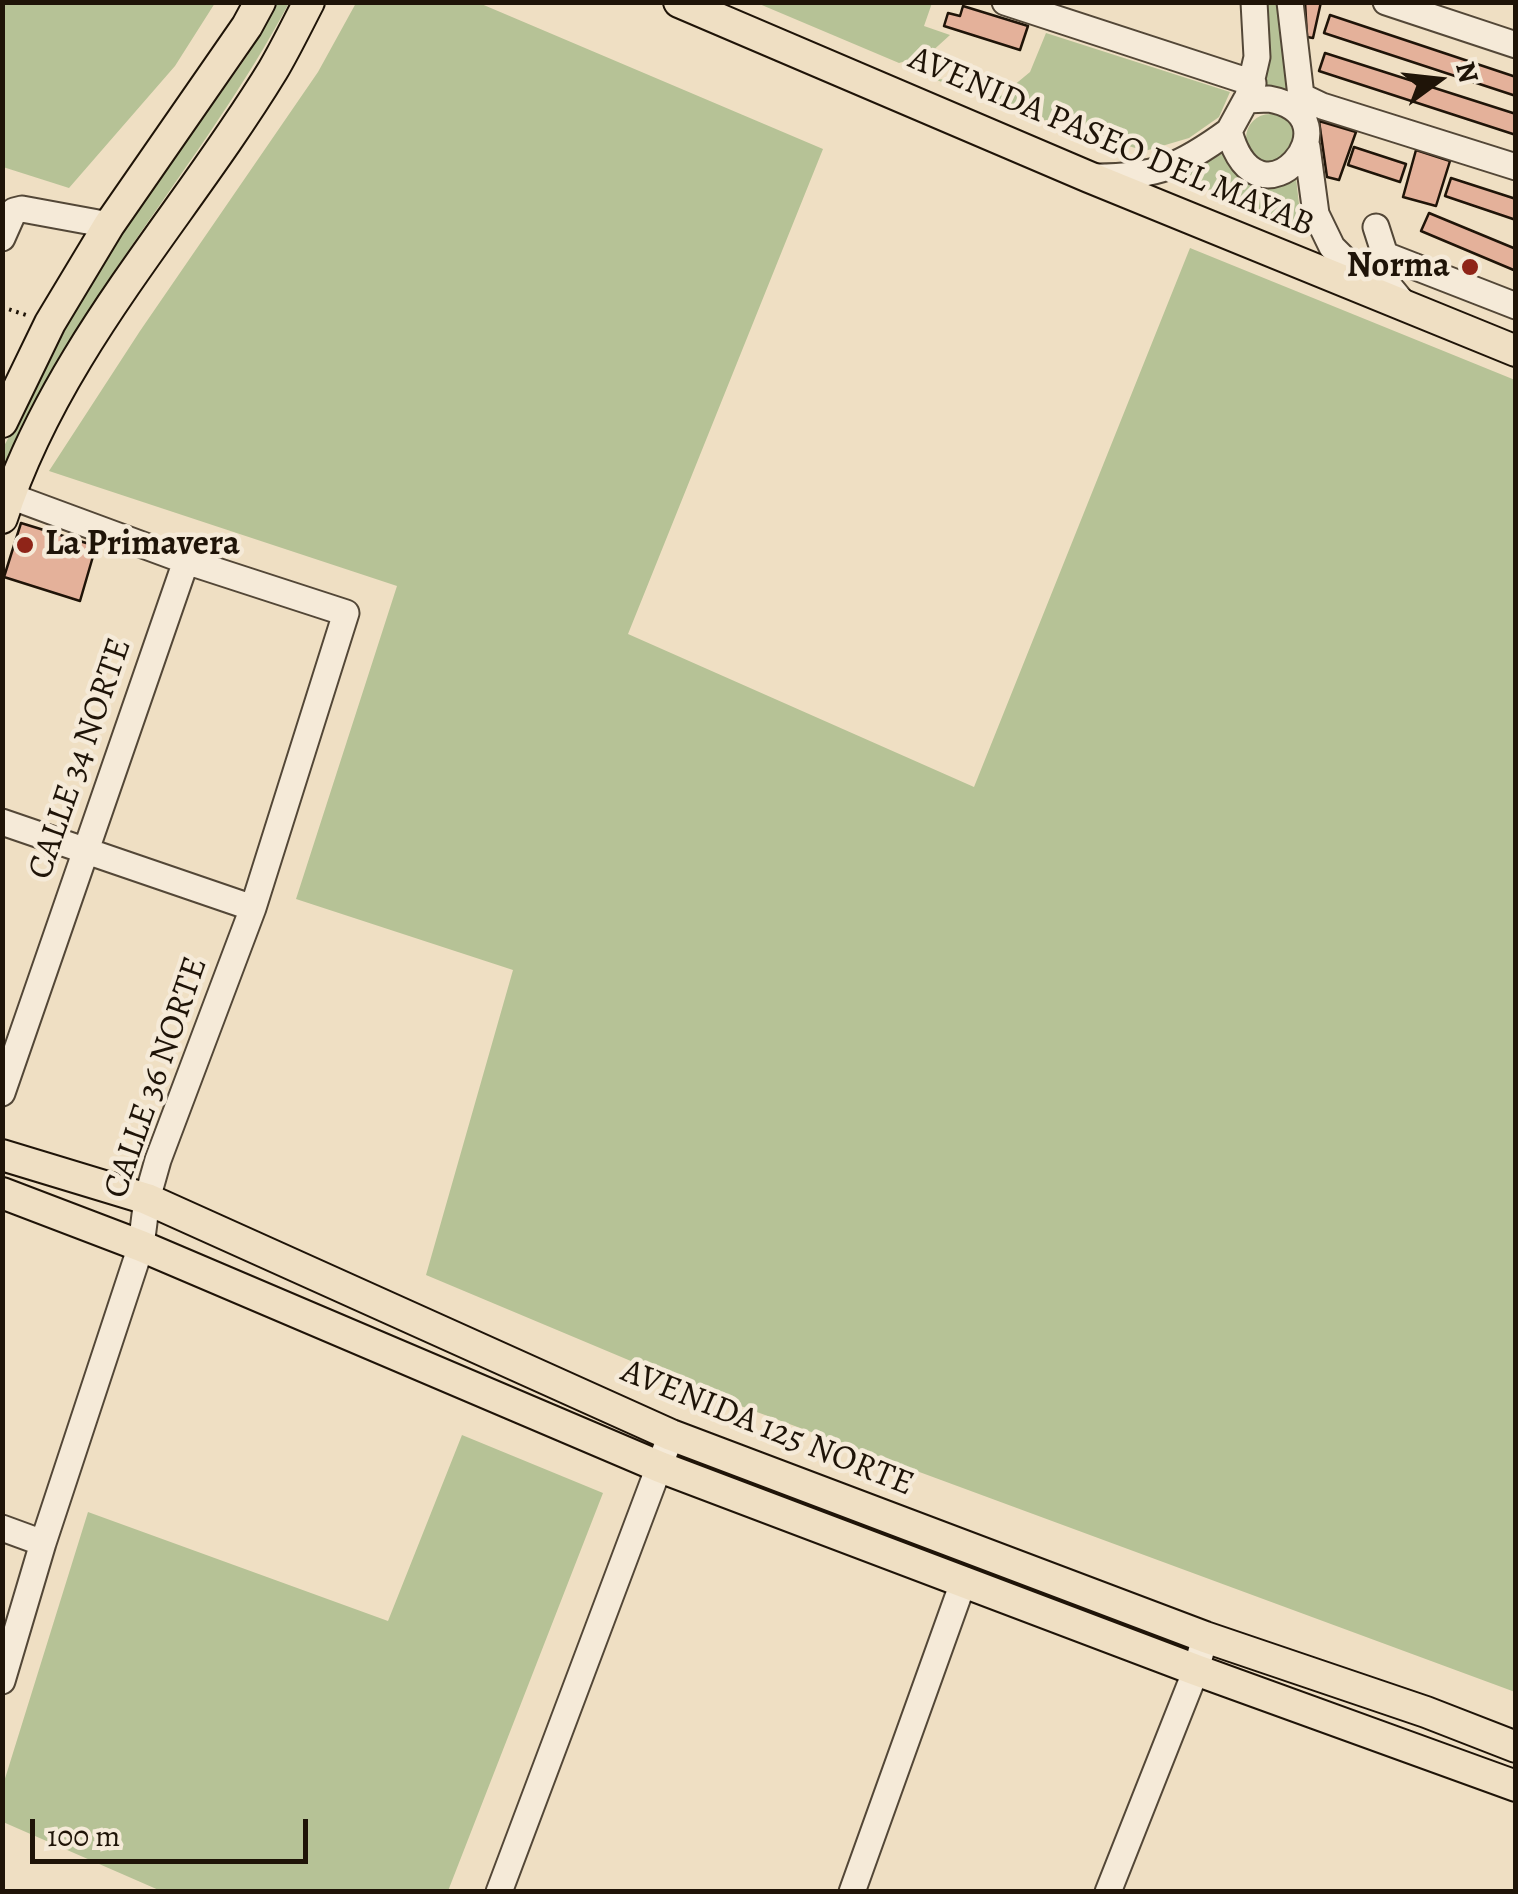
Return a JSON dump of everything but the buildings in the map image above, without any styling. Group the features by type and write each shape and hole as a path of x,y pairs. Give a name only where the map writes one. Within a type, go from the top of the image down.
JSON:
{"main road":[{"path":"2,422 50,323 109,224 260,2"},
{"path":"5,502 27,451 87,341 273,70 309,2"},
{"name":"AVENIDA PASEO DEL MAYAB","path":"679,2 1089,177 1516,352"},
{"name":"AVENIDA 125 NORTE","path":"2,1155 147,1199 671,1435 1205,1637 1516,1747"},
{"name":"AVENIDA 125 NORTE","path":"2,1193 141,1246 660,1467 1196,1670 1516,1786"}],"street":[{"path":"1006,2 1250,91 1300,105 1322,106 1516,167"},
{"path":"1089,177 1140,177 1187,158 1230,130 1250,91 1257,58 1254,2"},
{"path":"1290,2 1316,214 1332,247 1348,262 1384,280 1403,303"},
{"path":"1386,2 1516,44"},
{"path":"1230,130 1241,161 1260,173 1286,170 1297,162 1307,146"},
{"path":"2,238 9,218 22,209 109,224"},
{"path":"1376,226 1386,255 1516,306"},
{"path":"5,502 186,561"},
{"name":"CALLE 36 NORTE","path":"2,1681 141,1246 147,1199 164,1143 253,908 346,613 186,561"},
{"name":"CALLE 34 NORTE","path":"2,1093 186,561"},
{"path":"2,822 253,908"},
{"path":"500,1892 671,1435"},
{"path":"2,1528 43,1543"},
{"path":"852,1892 964,1580"},
{"path":"1108,1892 1196,1670 1205,1637"}],"path":[{"path":"2,1886 8,1892"}],"green space":[{"path":"3,2 215,3 175,66 69,188 3,167"},
{"path":"276,3 289,3 218,121 65,350 3,473 3,448 74,313 114,245 247,56"},
{"path":"356,3 479,3 823,149 628,634 974,787 1190,248 1515,380 1515,1692 719,1398 426,1275 513,970 296,899 397,586 49,471 318,72"},
{"path":"757,3 932,3 924,26 950,35 928,55 899,63"},
{"path":"1268,3 1279,3 1288,93 1266,89"},
{"path":"1046,33 1230,92 1219,117 1189,138 1145,151 1037,118 934,79 958,80 1001,96 1030,72"},
{"path":"1270,114 1287,121 1294,138 1287,155 1270,162 1253,155 1246,138 1253,121"},
{"path":"1225,152 1256,178 1296,178 1307,231 1179,178"},
{"path":"462,1435 603,1493 448,1891 161,1891 3,1822 3,1785 88,1512 388,1621"}],"place":[{"name":"Norma","path":"1470,267"},
{"name":"La Primavera","path":"25,545"}]}
